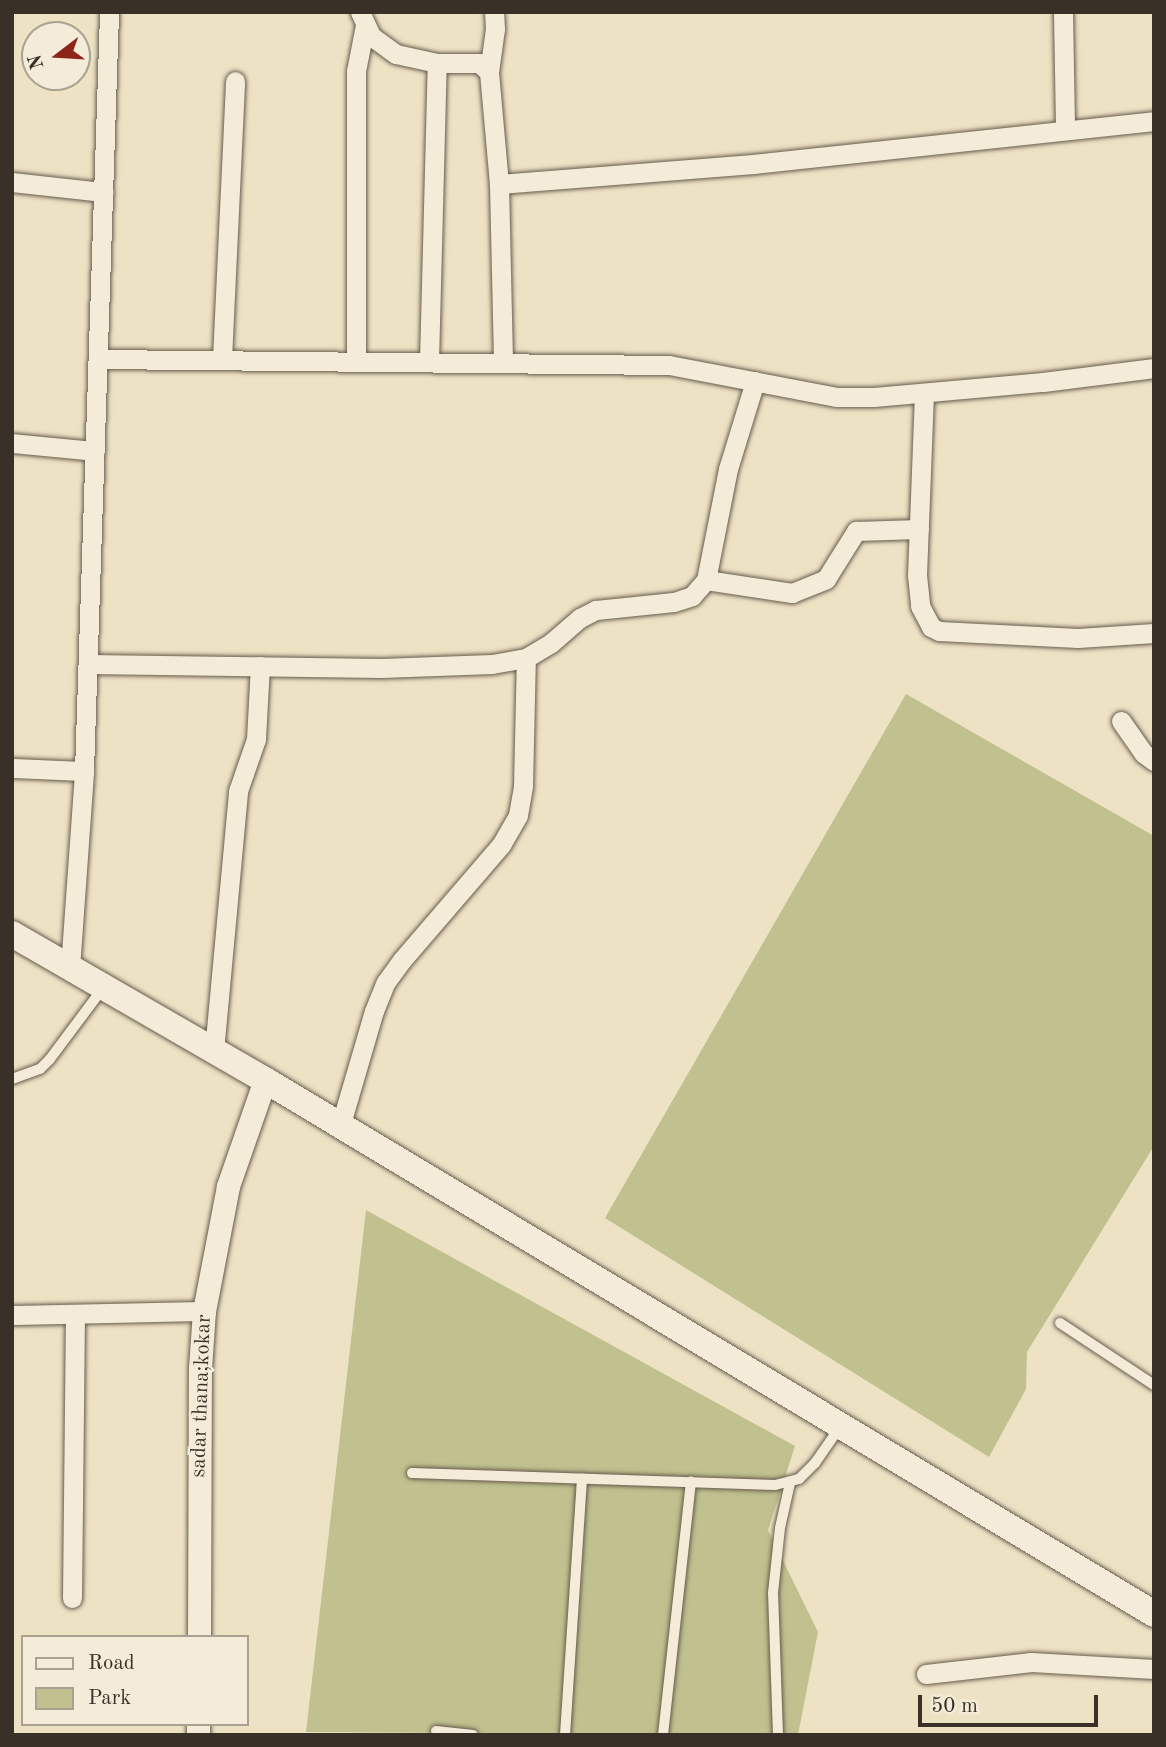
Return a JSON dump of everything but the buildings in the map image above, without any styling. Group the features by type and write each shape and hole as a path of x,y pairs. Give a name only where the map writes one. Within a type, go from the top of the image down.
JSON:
{"main road":[{"path":"12,934 265,1080 1154,1614"}],"street":[{"path":"70,968 84,771 109,12"},
{"path":"494,12 489,72 499,184 503,362"},
{"path":"1063,12 1065,130"},
{"path":"363,19 379,45 396,54 437,63 479,63 489,72"},
{"path":"356,359 355,71 363,19"},
{"path":"429,361 437,63"},
{"path":"222,359 235,81"},
{"path":"499,184 753,164 1154,121"},
{"path":"12,182 103,192"},
{"path":"98,359 356,359 669,365 836,397 924,393 1154,368"},
{"path":"88,664 381,668 492,664 526,658 551,643 580,618 596,610 674,602 692,596 706,580 728,469 755,381"},
{"path":"924,393 919,529 920,606 923,617 939,631 1078,639 1154,633"},
{"path":"12,443 95,451"},
{"path":"706,580 792,593 826,579 856,531 919,529"},
{"path":"340,1127 374,1011 386,982 501,845 518,815 523,786 526,658"},
{"path":"214,1051 238,791 256,739 260,666"},
{"path":"1121,721 1143,753 1154,761"},
{"path":"12,768 84,771"},
{"name":"sadar thana;kokar","path":"199,1635 200,1368 204,1311 228,1186 265,1080"},
{"path":"12,1315 204,1311"},
{"path":"72,1598 75,1314"},
{"path":"926,1674 1031,1662 1154,1669"}],"lane":[{"path":"12,1079 40,1069 104,987"},
{"path":"1060,1323 1154,1385"},
{"path":"778,1735 773,1593 780,1528 790,1483 815,1463 841,1427"},
{"path":"412,1474 790,1483"},
{"path":"565,1735 582,1479"},
{"path":"663,1735 691,1482"},
{"path":"436,1731 472,1735"}],"green space":[{"path":"906,694 1154,836 1154,1146 1027,1352 1026,1389 989,1457 605,1218"},
{"path":"366,1210 795,1446 768,1530 818,1632 798,1735 306,1732"}]}
